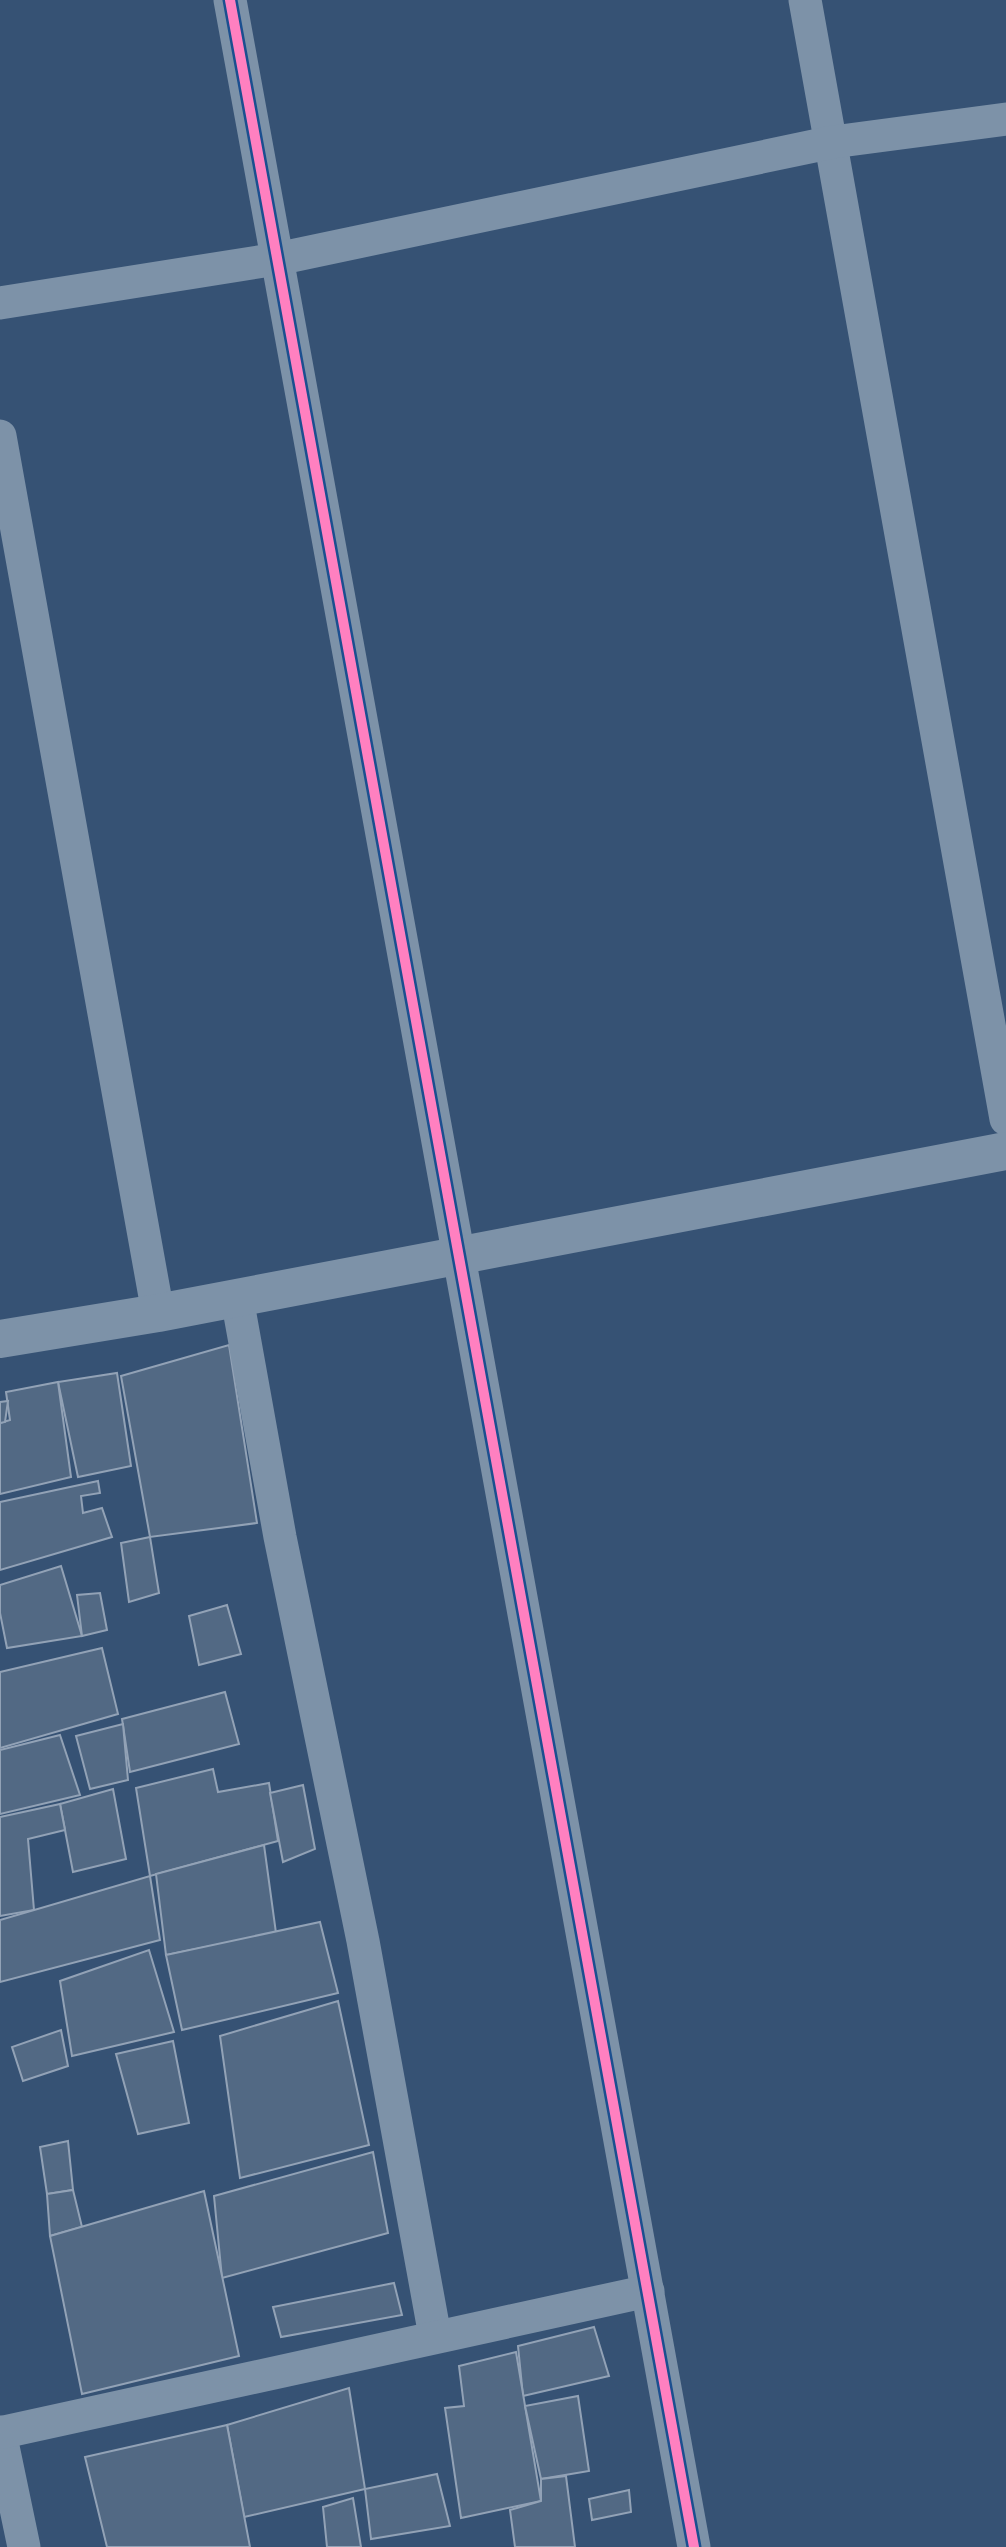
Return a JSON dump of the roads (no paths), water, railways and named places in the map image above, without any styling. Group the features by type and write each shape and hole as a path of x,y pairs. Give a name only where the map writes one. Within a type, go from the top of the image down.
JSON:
{"street":[{"path":"230,0 694,2547"},
{"path":"805,0 1006,1119"},
{"path":"0,303 277,259 832,142 1006,119"},
{"path":"0,436 158,1313"},
{"path":"0,1339 158,1313 1006,1150"},
{"path":"237,1298 280,1537 363,1941 435,2336"},
{"path":"24,2547 0,2433 648,2291"}]}
